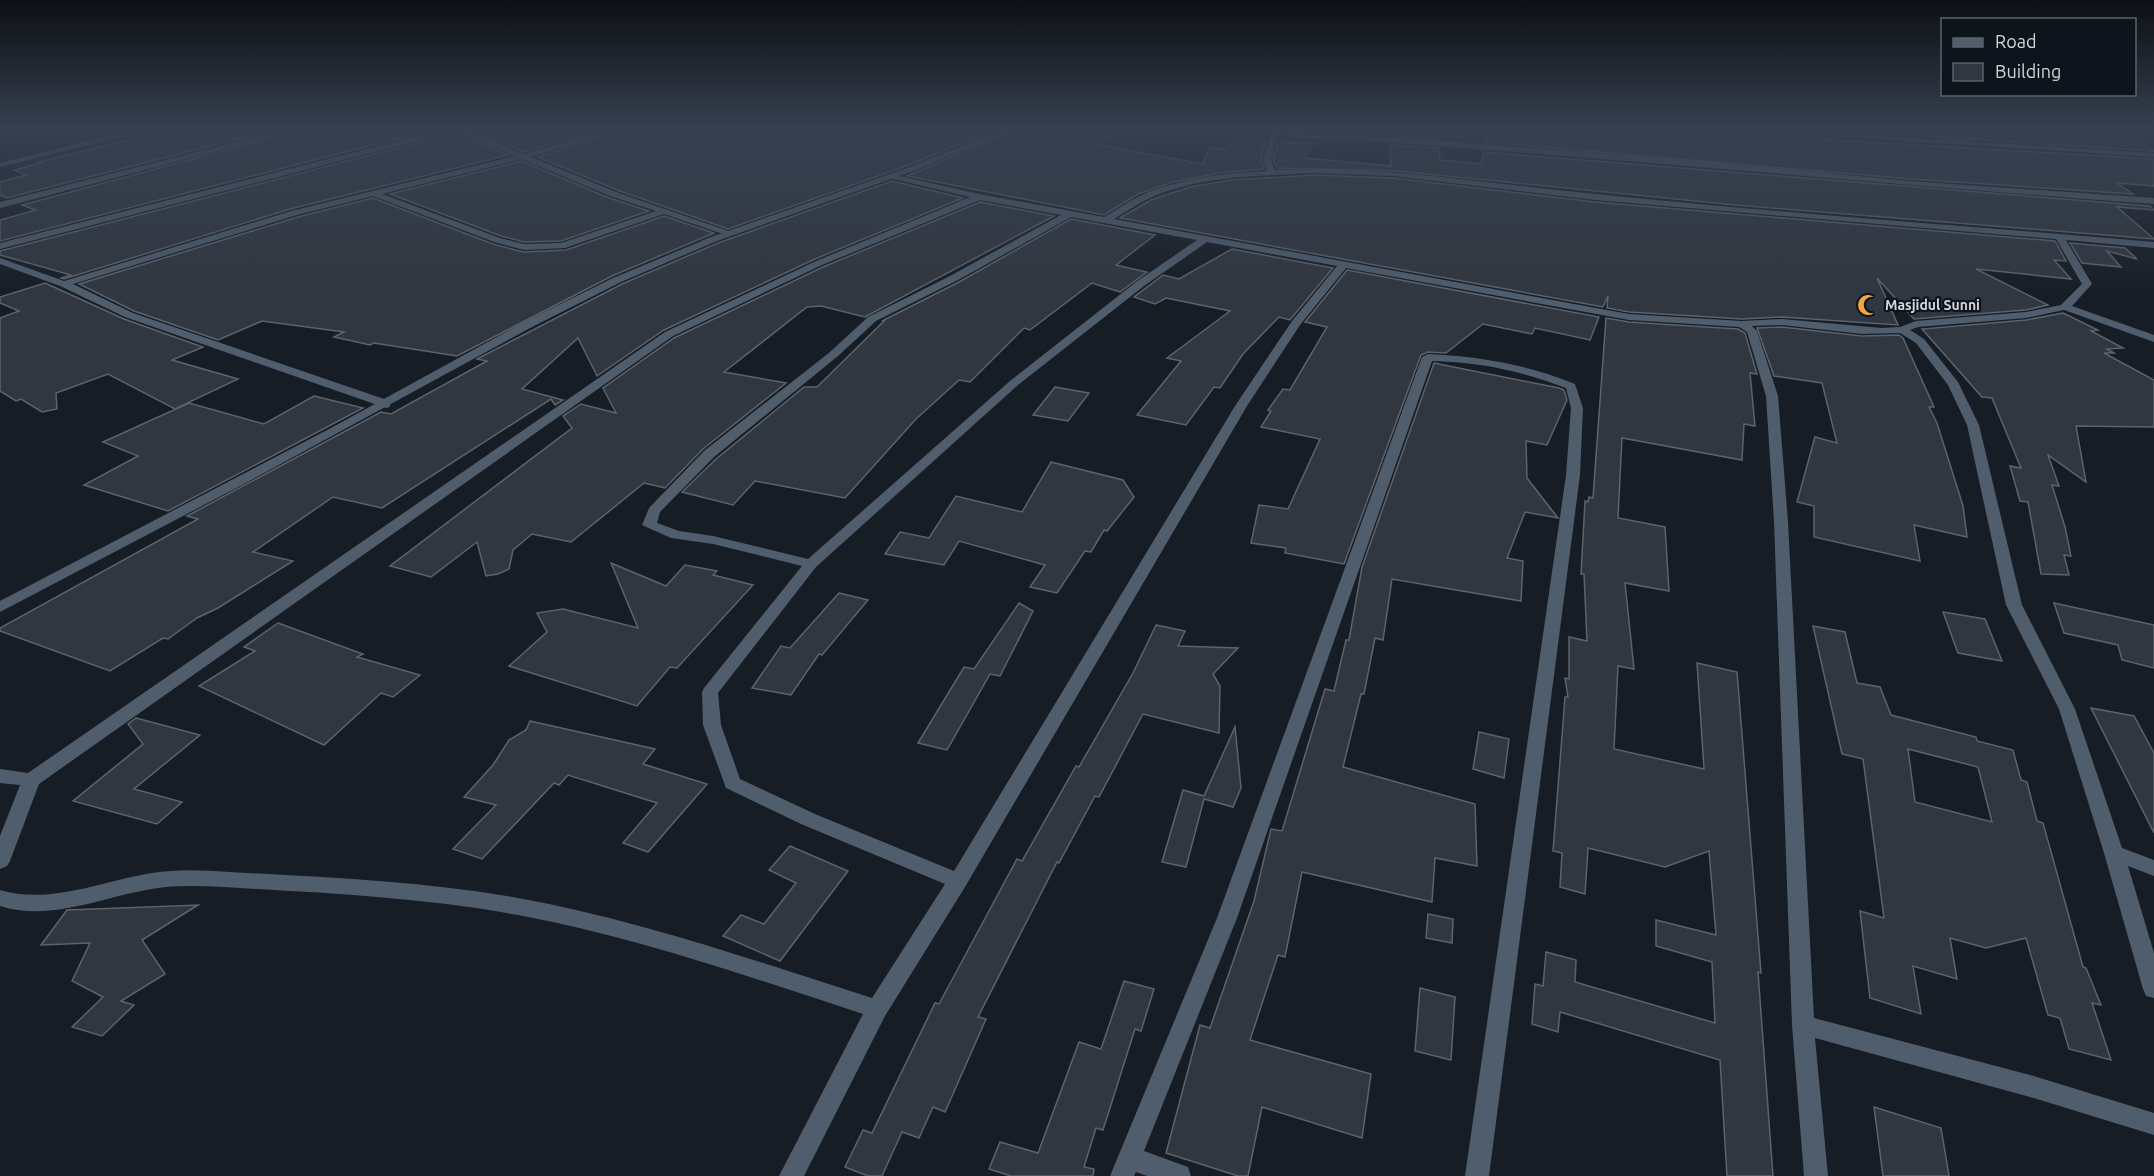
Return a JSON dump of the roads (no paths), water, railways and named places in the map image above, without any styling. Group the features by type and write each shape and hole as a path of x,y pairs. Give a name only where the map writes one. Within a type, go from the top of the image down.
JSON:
{"street":[{"path":"0,206 86,184"},
{"path":"0,246 242,184"},
{"path":"64,284 294,213 415,184"},
{"path":"589,184 729,233"},
{"path":"0,608 386,404 530,321 619,279 729,233 870,184"},
{"path":"925,184 979,197 1104,221 1629,317 1742,324 1765,320 1879,333 1902,330 1916,324 2014,316 2065,307 2154,339"},
{"path":"1104,221 1147,196 1185,184"},
{"path":"1480,184 1595,197 2154,245"},
{"path":"1909,184 2154,201"},
{"path":"375,194 497,240 524,246 562,246 664,211"},
{"path":"0,861 31,780 669,334 819,262 979,197"},
{"path":"811,564 712,540 676,535 649,525 654,511 709,454 834,354 872,319 954,278 1069,214"},
{"path":"2059,237 2087,284 2065,307"},
{"path":"958,881 808,819 732,783 712,725 710,692 811,564 1014,383 1131,291 1206,238"},
{"path":"0,261 64,284 129,315 386,404"},
{"path":"791,1176 877,1009 958,881 1241,406 1296,323 1344,264"},
{"path":"1742,324 1752,331 1772,396 1782,534 1803,1025 1816,1176"},
{"path":"1902,330 1920,341 1954,384 1973,425 2014,605 2067,709 2114,853 2154,990"},
{"path":"1179,1176 1125,1166 1227,918 1428,357 1468,358 1503,364 1571,386 1577,408 1573,475 1477,1176"},
{"path":"0,776 31,780"},
{"path":"2114,853 2154,868"},
{"path":"0,898 12,902 43,902 152,881 225,879 428,894 519,907 656,939 877,1009"},
{"path":"1803,1025 2030,1086 2154,1125"}],"place":[{"name":"Masjidul Sunni","path":"1868,305"}]}
